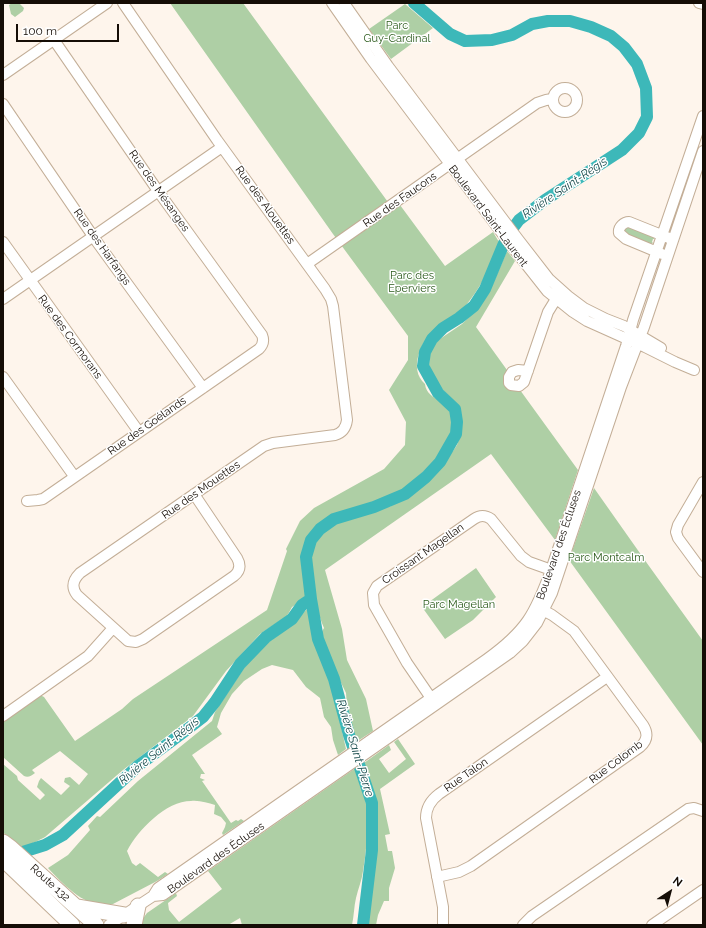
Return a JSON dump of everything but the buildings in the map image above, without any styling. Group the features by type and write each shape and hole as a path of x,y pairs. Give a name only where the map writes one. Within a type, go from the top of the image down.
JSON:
{"highway":[{"name":"Route 132","path":"6,853 22,859 96,925"},
{"name":"Route 132","path":"6,853 72,925"},
{"path":"77,908 129,920 138,906"}],"street":[{"path":"3,75 107,3"},
{"name":"Rue des Alouettes","path":"123,3 222,147 327,292 333,306 347,420 344,430"},
{"name":"Boulevard Saint-Laurent","path":"332,3 372,59 454,161"},
{"name":"Boulevard Saint-Laurent","path":"344,3 454,161 515,244 542,285 556,299 587,321 634,337 674,355 699,373"},
{"path":"699,3 703,4"},
{"name":"Rue des Mésanges","path":"54,40 158,191 262,335 263,343"},
{"name":"Rue des Faucons","path":"307,264 537,103 552,99"},
{"name":"Rue des Harfangs","path":"3,104 93,236 203,388"},
{"name":"Boulevard des Écluses","path":"634,337 656,252 703,116"},
{"path":"3,299 222,147"},
{"name":"Boulevard des Écluses","path":"138,906 153,896 163,895 363,750 516,648 530,632 540,609 552,593 555,571 634,337 667,256 703,151"},
{"path":"667,256 623,238 619,233 619,229 626,222 629,222 673,239"},
{"name":"Rue des Cormorans","path":"3,242 139,432"},
{"name":"Boulevard Saint-Laurent","path":"515,244 568,296 634,337"},
{"path":"528,372 548,312 556,299"},
{"name":"Rue des Goélands","path":"27,501 42,499 259,349 263,343"},
{"path":"3,378 6,389 74,476"},
{"name":"Rue des Mouettes","path":"113,628 77,595 74,590 73,584 80,573 267,445 335,435 344,430"},
{"path":"703,482 680,520 676,532 678,538 703,572"},
{"path":"3,716 86,658 113,628 128,641 133,642 143,639 234,576 240,564 194,494"},
{"name":"Croissant Magellan","path":"434,702 409,665 374,605 373,593 377,586 474,519 481,516 486,516 492,519 521,556 529,562 555,571"},
{"name":"Rue Colomb","path":"437,877 459,872 471,866 642,745 646,738 644,728 572,629 540,609"},
{"name":"Rue Talon","path":"443,925 443,907 426,818 428,806 433,798 607,676"},
{"path":"524,923 688,809 700,809"},
{"path":"652,925 703,890"},
{"path":"109,925 129,920"}],"green space":[{"path":"12,3 19,3 24,8 23,11 15,17 11,14 9,5"},
{"name":"Parc des Éperviers","path":"170,3 243,3 393,209 400,205 445,266 493,232 499,242 487,272 475,293 459,313 430,334 418,355 417,371 427,390 430,395 445,404 453,414 453,429 436,464 432,468 424,471 400,493 341,513 320,525 312,533 306,543 302,555 302,570 307,597 292,607 287,616 260,634 226,671 193,716 123,770 45,837 31,844 20,847 13,843 3,832 3,764 40,800 45,795 37,787 41,778 61,795 70,786 64,782 65,778 70,777 79,785 88,774 60,751 32,770 35,773 34,774 25,777 3,757 3,721 40,695 44,697 75,741 122,709 133,699 267,610 287,551 286,549 300,521 314,508 384,469 405,445 406,422 389,390 408,360 408,336 333,234"},
{"name":"Parc Guy-Cardinal","path":"405,4 433,28 391,59 369,29"},
{"path":"628,226 654,236 653,243 649,245 625,233 624,230"},
{"path":"507,251 515,261 476,327 507,370 504,378 508,389 514,391 520,390 578,470 555,540 491,454 325,570 342,629 347,660 366,699 373,731 356,742 348,721 346,693 330,660 327,649 321,640 320,635 324,628 318,610 313,582 311,562 312,552 319,535 335,522 365,515 379,508 391,506 426,482 443,465 457,445 461,433 461,413 454,401 439,386 433,376 429,365 430,352 434,343 462,324 479,307 489,293"},
{"name":"Parc Montcalm","path":"594,488 703,641 703,745 569,560"},
{"name":"Parc Magellan","path":"476,568 496,597 473,620 445,639 422,607"},
{"path":"308,608 312,608 318,646 329,673 346,749 338,755 333,740 331,727 324,717 320,698 306,687 293,670 272,665 262,669 244,681 232,694 221,713 217,727 222,734 192,755 205,774 201,774 200,778 205,780 202,781 231,823 241,819 244,821 223,835 222,833 226,823 221,817 214,814 215,805 194,801 182,802 163,811 145,826 127,851 132,863 136,866 140,863 158,877 165,872 168,874 113,904 104,905 95,904 86,900 77,895 61,882 48,868 68,855 90,830 88,826 97,816 100,817 138,781 212,721 215,712 244,668 258,650 293,624"},
{"path":"398,739 415,764 380,789 390,834 385,835 388,851 392,851 395,868 389,888 389,901 384,901 378,915 376,925 363,925 373,856 375,828 375,814 371,788 364,763 389,745 391,750 379,759 389,773 406,759 394,742"},
{"path":"357,767 366,805 367,832 365,858 355,901 352,925 242,925 240,918 228,925 138,925 147,913 176,893 177,896 168,903 169,910 179,922 222,889 208,871"}],"waterway":[{"name":"Rivière Saint-Régis","path":"10,856 45,845 63,835 139,765 203,717 215,702 240,664 266,637 292,619 302,605 311,599 306,557 311,540 320,529 334,519 374,507 405,494 426,477 440,462 456,434 457,422 455,409 438,393 423,366 425,352 432,339 443,328 474,306 485,289 507,236 519,220 545,200 622,150 639,133 647,117 646,88 637,64 624,47 611,36 591,27 570,21 548,21 532,24 512,35 492,40 465,41 450,34 414,3"},
{"name":"Rivière Saint-Pierre","path":"311,599 318,639 334,679 349,735 372,803 372,850 363,925"}]}
